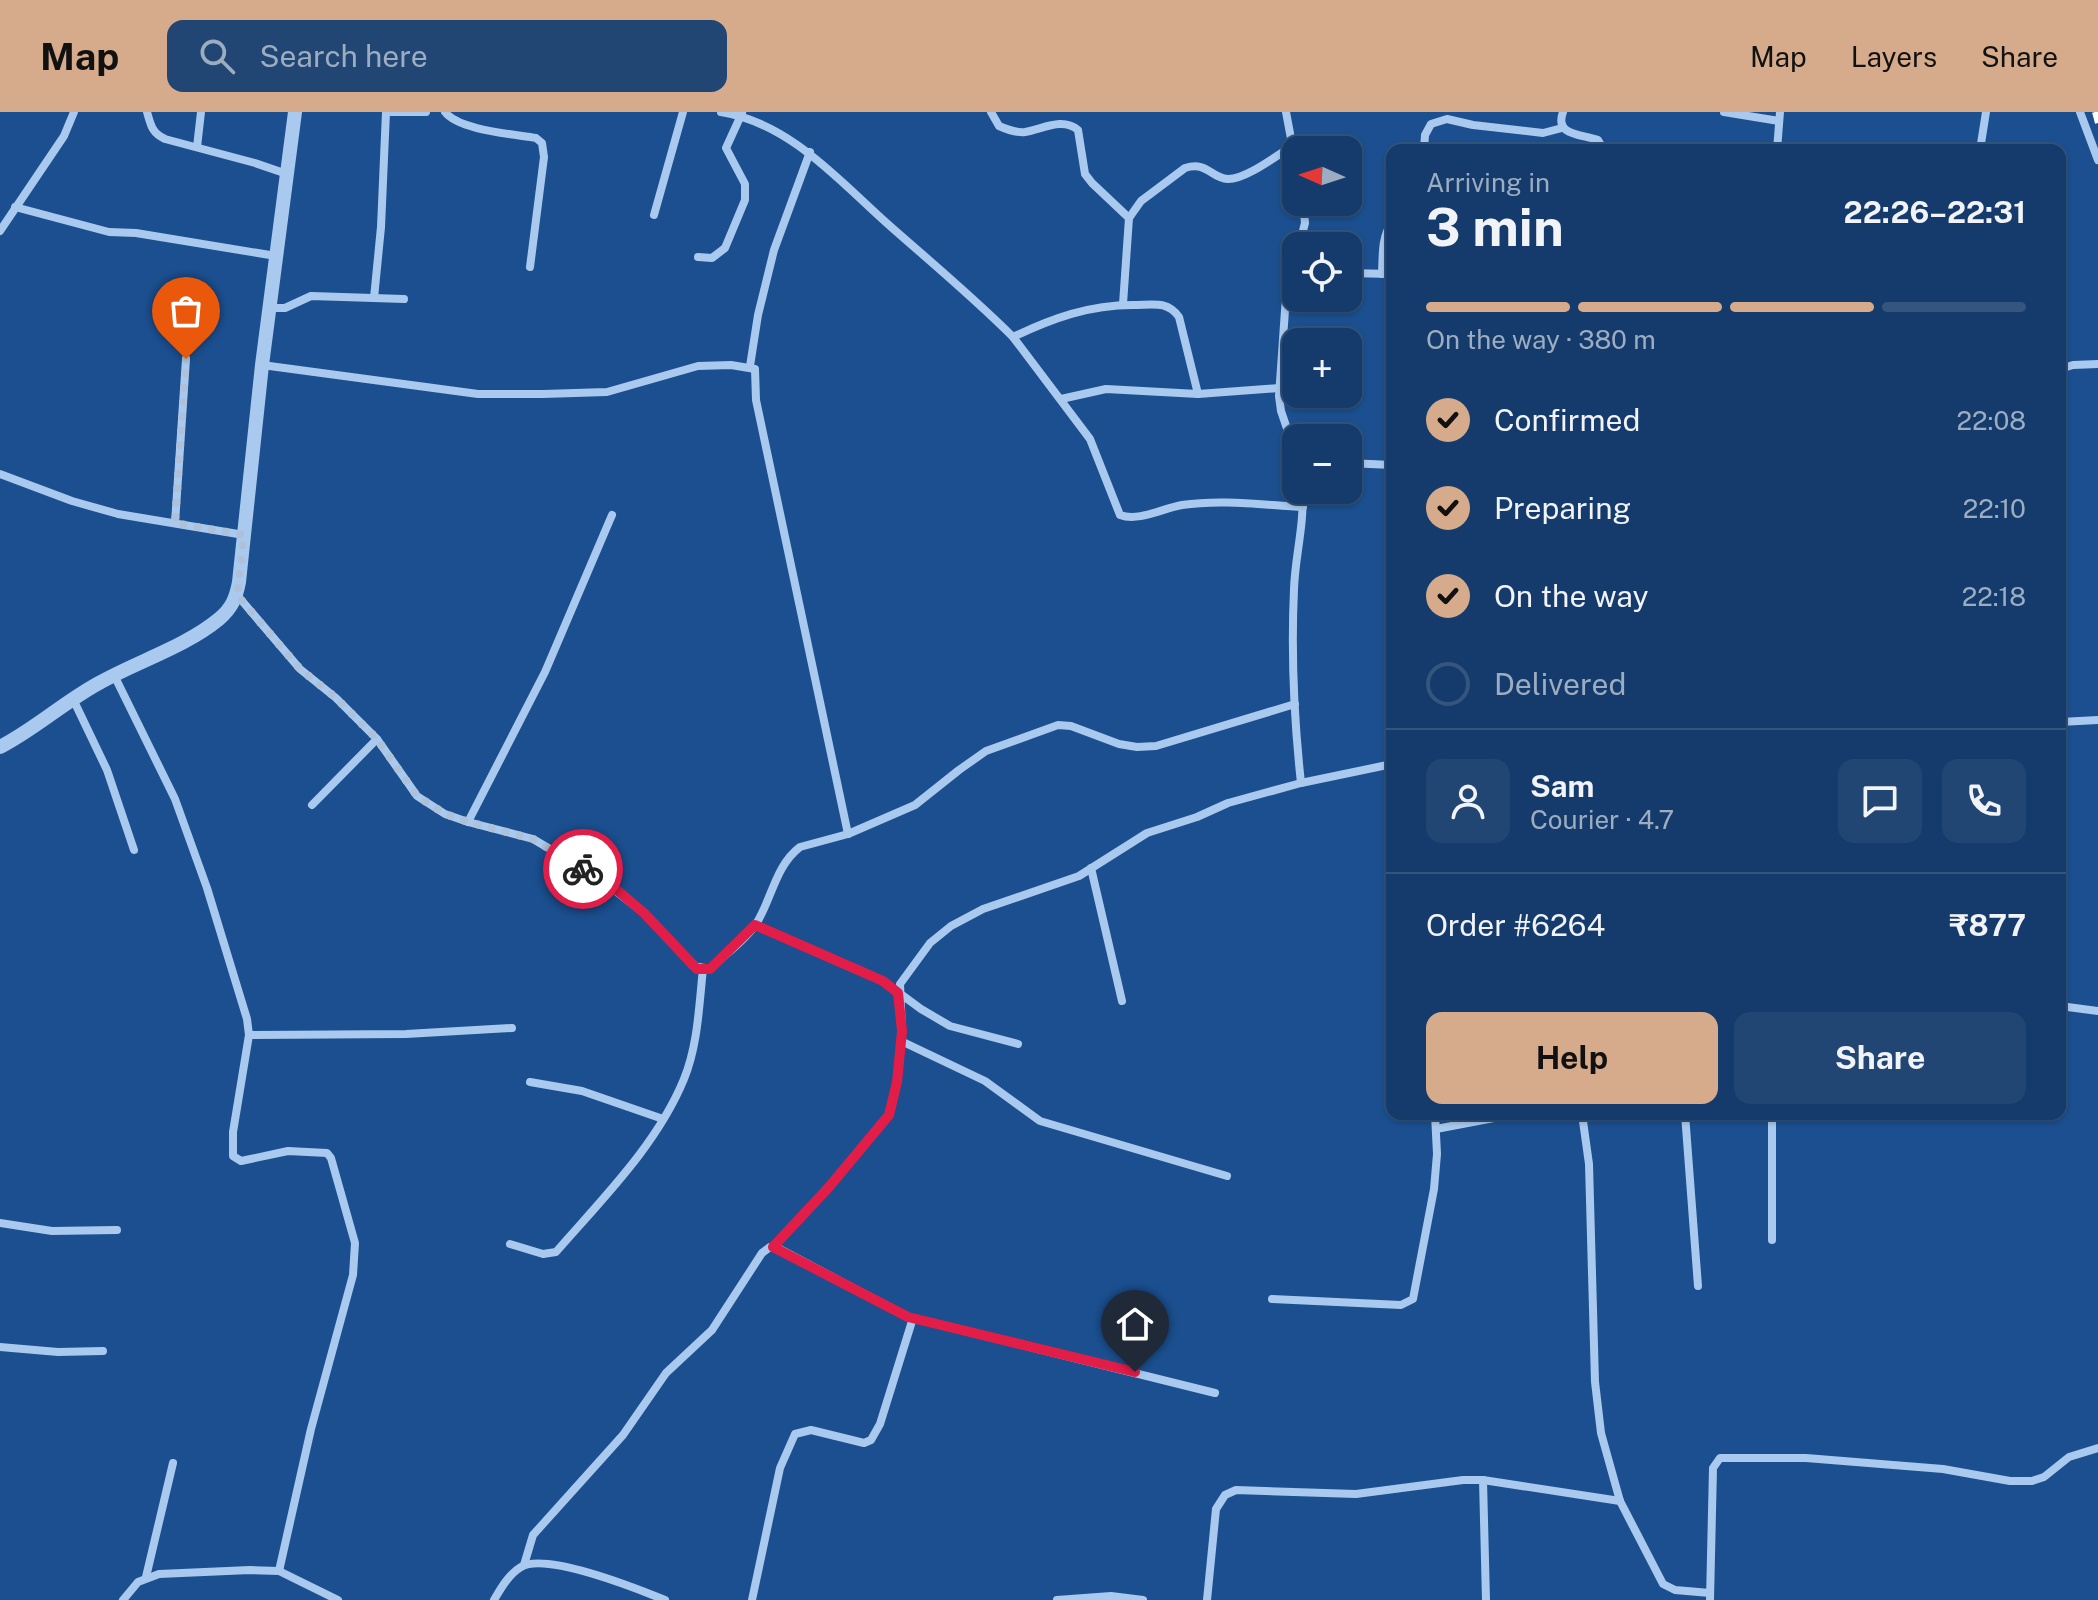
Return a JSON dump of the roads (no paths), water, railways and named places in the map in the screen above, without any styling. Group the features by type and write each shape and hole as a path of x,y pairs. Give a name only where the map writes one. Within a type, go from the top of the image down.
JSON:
{"street":[{"path":"0,231 64,136 74,112"},
{"path":"147,112 151,129 156,135 287,174"},
{"path":"197,147 201,112"},
{"path":"0,747 114,675 197,634 229,609 237,595 262,365 295,112"},
{"path":"374,298 381,227 386,112 426,112"},
{"path":"445,112 449,118 461,123 536,138 542,143 544,157 530,267"},
{"path":"654,215 683,112"},
{"path":"721,112 742,114 810,152 885,222 968,292 1013,337 1090,439 1116,507 1124,517 1206,503 1303,507"},
{"path":"991,112 999,126 1010,130 1022,132 1060,124 1071,125 1078,130 1085,174 1129,218"},
{"path":"1286,112 1290,136"},
{"path":"1562,128 1560,120 1563,112"},
{"path":"1724,112 1780,117 1778,144"},
{"path":"1981,144 1986,112"},
{"path":"2080,112 2098,160"},
{"path":"698,257 712,258 725,248 745,200 745,184 726,148 742,114"},
{"path":"1425,144 1431,124 1447,119 1535,132 1562,128 1598,140 1600,144"},
{"path":"750,366 758,315 774,250 810,152"},
{"path":"1123,304 1129,218 1141,201 1185,168 1194,165 1205,167 1229,179 1241,176 1282,152"},
{"path":"15,207 109,232 136,233 276,256"},
{"path":"1386,233 1386,255"},
{"path":"1362,273 1386,274"},
{"path":"270,308 285,308 311,296 404,299"},
{"path":"1013,337 1072,312 1123,304 1159,304 1173,309 1179,317 1198,394"},
{"path":"1285,312 1279,388 1285,424"},
{"path":"175,523 186,359"},
{"path":"2066,367 2098,364"},
{"path":"262,365 478,394 607,392 698,366 750,366 755,369 756,400 848,834"},
{"path":"1061,399 1106,389 1198,394 1279,388"},
{"path":"1362,464 1386,465"},
{"path":"0,474 72,501 118,514 244,535"},
{"path":"1301,783 1295,704 1293,592 1303,504"},
{"path":"468,822 545,672 612,515"},
{"path":"237,595 300,669 336,698 377,739 417,796 445,814 533,839 599,878 644,913 693,966 703,969 710,969 755,925 782,866 794,851 848,834 915,805 986,751 1058,725 1071,726 1119,744 1156,746 1295,704"},
{"path":"114,675 175,799 240,994 249,1035 233,1132 233,1156 241,1161 288,1151 327,1153 355,1243 353,1275 311,1429 279,1571"},
{"path":"73,699 107,770 134,850"},
{"path":"2066,722 2098,720"},
{"path":"312,805 377,739"},
{"path":"524,1565 533,1535 623,1435 666,1373 707,1336 762,1253 773,1247 829,1187 889,1115 896,1090 901,1041 898,993 903,978 930,943 951,926 975,913 1079,876 1147,833 1228,803 1386,765"},
{"path":"1091,868 1122,1001"},
{"path":"755,925 883,981 950,1026 1018,1044"},
{"path":"510,1244 543,1254 556,1252 635,1161 663,1119 684,1079 691,1056 703,969"},
{"path":"2066,1007 2098,1011"},
{"path":"249,1035 406,1034 512,1028"},
{"path":"901,1041 985,1081 1040,1121 1227,1176"},
{"path":"530,1082 582,1091 663,1119"},
{"path":"1272,1299 1408,1304 1414,1295 1434,1189 1435,1120"},
{"path":"1436,1129 1483,1120"},
{"path":"1583,1120 1591,1208 1596,1406 1620,1501 1663,1584 1675,1590 1710,1596 1713,1468 1720,1458 1806,1458 1943,1469 2010,1481 2032,1481 2044,1477 2069,1457 2098,1448"},
{"path":"1685,1120 1698,1286"},
{"path":"1772,1120 1772,1240"},
{"path":"0,1223 52,1231 117,1230"},
{"path":"773,1247 913,1318 1215,1393"},
{"path":"752,1600 780,1468 795,1434 811,1430 864,1443 871,1440 880,1424 913,1318"},
{"path":"0,1347 58,1352 103,1351"},
{"path":"146,1577 173,1463"},
{"path":"1207,1600 1216,1509 1229,1492 1242,1489 1356,1494 1483,1480 1620,1501"},
{"path":"1483,1480 1486,1600"},
{"path":"494,1600 505,1582 524,1565 549,1563 630,1586 665,1600"},
{"path":"123,1600 146,1577 173,1572 279,1571 338,1600"},
{"path":"1057,1600 1111,1596 1143,1600"}],"railway":[{"path":"2095,112 2098,123"}]}
